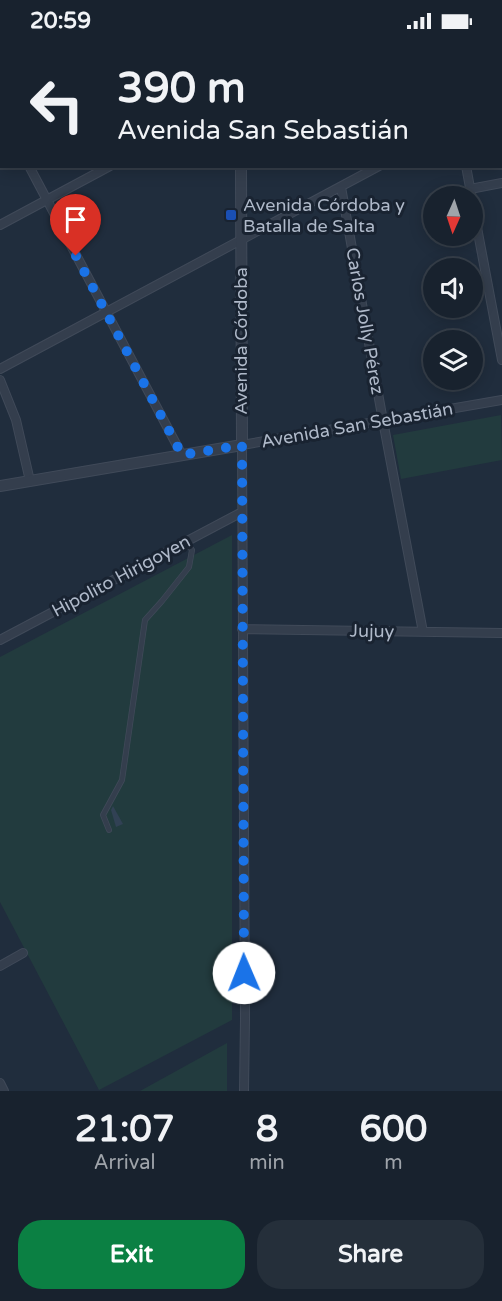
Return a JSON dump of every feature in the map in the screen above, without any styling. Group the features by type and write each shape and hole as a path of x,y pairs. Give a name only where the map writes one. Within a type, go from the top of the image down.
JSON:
{"street":[{"path":"30,168 182,455"},
{"path":"0,225 106,168"},
{"name":"Avenida Córdoba","path":"241,168 244,1091"},
{"path":"0,369 375,168"},
{"path":"466,168 470,186"},
{"path":"483,191 502,183"},
{"name":"Carlos Jolly Pérez","path":"341,187 382,420 423,632"},
{"path":"481,246 502,360"},
{"path":"0,380 16,420 30,481"},
{"name":"Avenida San Sebastián","path":"0,486 502,400"},
{"name":"Hipolito Hirigoyen","path":"0,640 242,512"},
{"name":"Jujuy","path":"242,629 502,633"},
{"path":"0,966 23,953"},
{"path":"0,1083 4,1091"}],"lane":[{"path":"109,830 103,814 122,780 145,620 189,567 192,550 186,542"}],"green space":[{"path":"501,415 502,460 401,479 393,435"},
{"path":"232,535 232,1020 99,1090 0,902 0,657"},
{"path":"227,1043 227,1091 140,1091"}],"building":[{"path":"113,806 123,824 116,827 111,810"}],"place":[{"name":"Avenida Córdoba y Batalla de Salta","path":"231,215"}],"route":[{"path":"76,256 182,455 242,445 244,973"}]}
